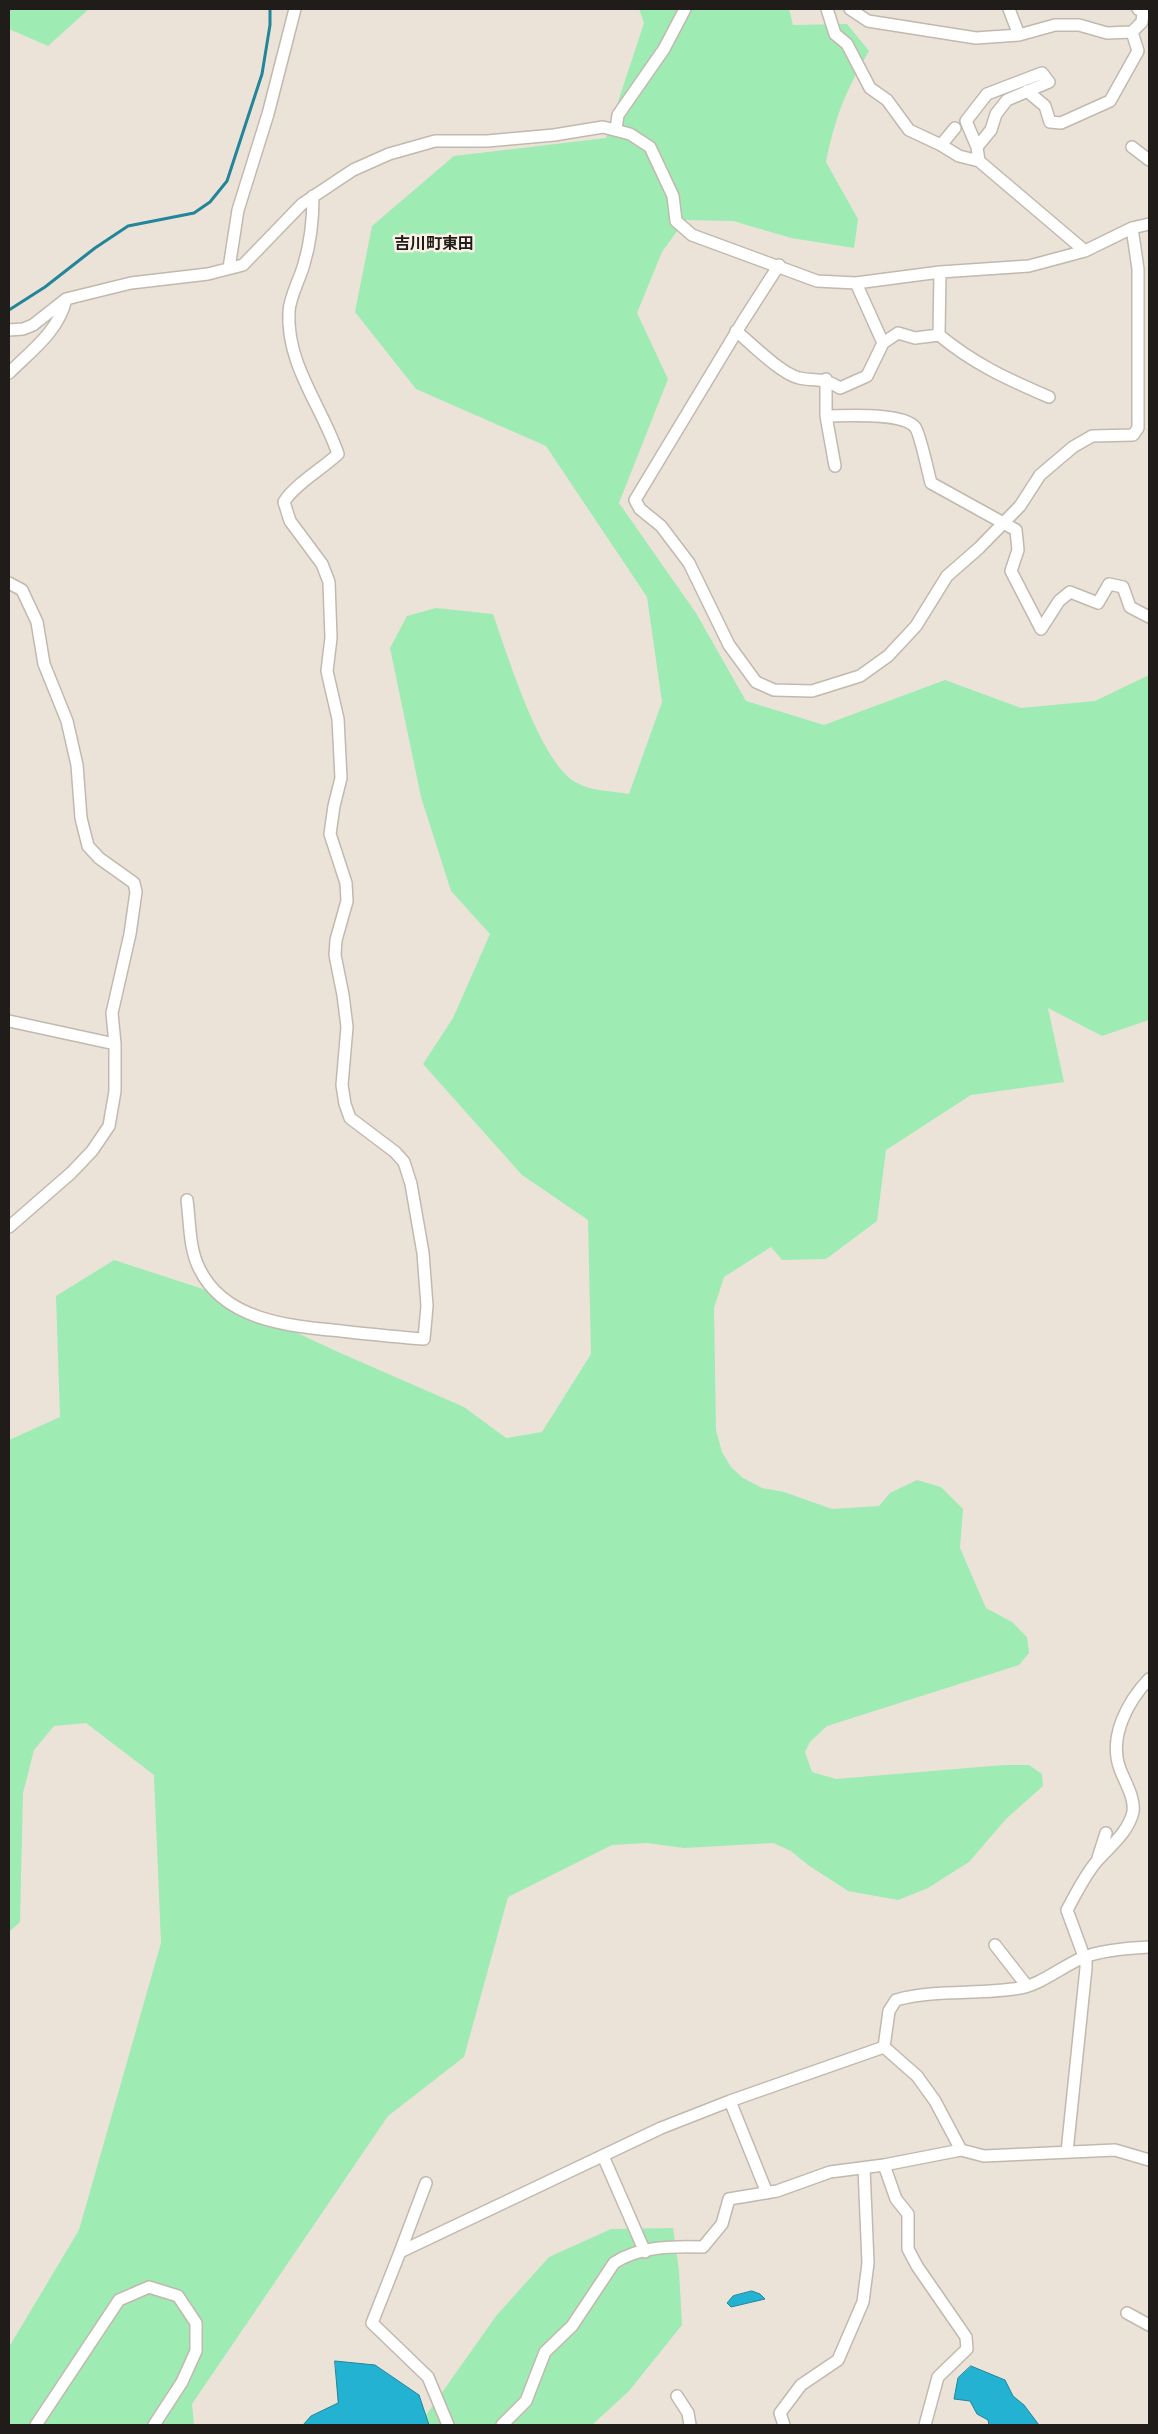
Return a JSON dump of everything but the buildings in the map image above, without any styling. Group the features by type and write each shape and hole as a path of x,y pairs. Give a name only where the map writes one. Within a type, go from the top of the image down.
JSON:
{"street":[{"path":"229,268 238,210 262,133 294,9"},
{"path":"616,129 618,115 664,50 685,9"},
{"path":"827,9 835,34 847,44 870,88 887,100 909,130 959,156 979,162 1085,251"},
{"path":"850,9 868,21 976,38 1019,35 1055,24 1079,25 1107,33 1132,32 1142,22 1143,12 1138,9"},
{"path":"1009,9 1019,35"},
{"path":"1027,91 1045,106 1050,122 1061,123 1110,101 1138,51 1132,32"},
{"path":"977,148 991,130 996,114 1007,100 1049,82 1042,73 987,94 966,121 977,148 979,162"},
{"path":"9,330 23,329 33,325 66,299 131,283 208,274 243,265 283,223 313,196 353,170 389,154 435,141 487,141 554,135 603,127 630,134 650,147 673,196 676,222 692,235 779,265 817,281 856,283 940,272 1029,266 1085,251 1132,228 1149,224"},
{"path":"941,145 955,128"},
{"path":"1132,147 1149,160"},
{"path":"187,1200 193,1248 198,1267 209,1285 222,1297 248,1313 262,1319 302,1328 424,1339 426,1306 423,1253 411,1184 404,1162 395,1152 350,1118 345,1104 342,1086 347,1027 335,955 336,940 346,901 346,883 330,834 341,778 338,719 327,671 330,638 330,590 322,564 290,521 284,502 291,490 301,486 338,454 331,432 306,386 292,351 289,336 289,309 313,233 313,196"},
{"path":"779,265 736,331 635,500 640,509 661,526 689,563 729,645 756,682 774,690 812,691 860,676 888,656 916,626 947,576 1020,506 1040,475 1073,447 1092,436 1133,434 1138,428 1138,269 1132,228"},
{"path":"939,336 940,272"},
{"path":"856,283 883,343"},
{"path":"9,373 54,328 62,315 66,299"},
{"path":"736,331 778,366 798,378 826,379 840,388 867,376 883,343 898,333 916,338 939,336 965,357 996,375 1049,397"},
{"path":"826,379 826,416 835,466"},
{"path":"826,416 869,416 907,421 916,427 931,483 1005,522 1016,530 1018,550 1011,571 1040,629 1059,600 1070,592 1098,603 1109,584 1123,587 1130,607 1149,617"},
{"path":"9,583 22,590 38,622 44,664 67,721 77,765 81,818 88,846 98,858 134,883 136,892 112,1013 115,1044 115,1091 109,1126 92,1151 71,1173 9,1227"},
{"path":"9,1021 115,1044"},
{"path":"1067,2152 1086,1968 1067,1910 1096,1862 1125,1828 1133,1812 1129,1790 1119,1766 1118,1737 1126,1710 1149,1678"},
{"path":"1096,1862 1106,1833"},
{"path":"995,1946 1027,1986"},
{"path":"884,2047 889,2011 896,2000 916,1995 982,1992 1027,1986 1083,1957 1132,1948 1149,1947"},
{"path":"400,2252 661,2128 730,2101 884,2047"},
{"path":"884,2047 917,2076 935,2100 961,2150"},
{"path":"730,2101 767,2193"},
{"path":"502,2425 526,2401 545,2352 572,2326 614,2263 624,2256 671,2246 703,2247 722,2224 729,2199 767,2193 830,2172 884,2165 961,2150 984,2156 1115,2150 1149,2160"},
{"path":"603,2156 645,2252"},
{"path":"884,2165 896,2199 908,2214 908,2249 917,2266 966,2337 967,2349 938,2377 925,2425"},
{"path":"784,2425 780,2413 801,2385 838,2360 863,2302 868,2262 864,2168"},
{"path":"426,2183 372,2322 428,2377 448,2425"},
{"path":"36,2425 119,2300 149,2287 178,2296 196,2323 196,2351 182,2382 154,2425"},
{"path":"1127,2313 1149,2325"},
{"path":"677,2396 688,2413 690,2425"}],"green space":[{"path":"9,9 89,9 48,46 9,29"},
{"path":"639,9 789,9 793,25 847,24 869,51 842,104 826,162 858,219 854,248 791,238 733,221 685,220 662,252 637,313 668,379 619,503 696,613 746,701 824,725 945,680 1021,708 1095,701 1149,675 1149,1020 1102,1036 1048,1008 1064,1082 971,1095 886,1150 877,1221 826,1259 782,1260 771,1247 724,1277 714,1308 716,1430 722,1452 731,1467 743,1478 762,1488 784,1492 832,1509 879,1506 890,1493 917,1480 941,1487 963,1509 960,1548 986,1608 1012,1622 1027,1637 1029,1653 1019,1665 827,1726 810,1742 805,1752 812,1772 836,1779 1004,1765 1029,1765 1042,1774 1043,1786 1006,1819 969,1862 928,1888 898,1900 848,1891 808,1865 791,1851 773,1843 684,1848 647,1843 612,1845 508,1897 464,2057 388,2116 192,2404 194,2425 9,2425 9,2347 79,2230 161,1943 154,1775 86,1723 54,1726 34,1750 23,1793 20,1922 9,1932 9,1440 60,1417 56,1296 114,1260 206,1290 338,1352 464,1407 506,1438 542,1432 591,1354 588,1220 522,1175 423,1064 453,1018 490,934 451,891 421,797 390,648 407,616 436,608 493,614 526,706 550,754 563,772 583,786 629,794 662,702 647,597 546,446 416,389 355,312 372,226 454,156 606,138 644,23"},
{"path":"673,2228 679,2270 682,2325 629,2391 592,2425 419,2425 496,2316 549,2257 611,2229"}],"water":[{"path":"752,2291 760,2294 765,2299 731,2307 727,2303 733,2296"},
{"path":"335,2361 375,2365 419,2395 429,2425 303,2425 311,2416 338,2403"},
{"path":"971,2366 1005,2380 1013,2396 1024,2405 1039,2425 989,2425 988,2420 977,2414 970,2401 954,2399 958,2378"}],"waterway":[{"path":"9,310 45,287 95,248 128,226 194,213 210,202 227,181 262,74 270,25 270,9"}],"district":[{"name":"吉川町東田","path":"434,244"}]}
